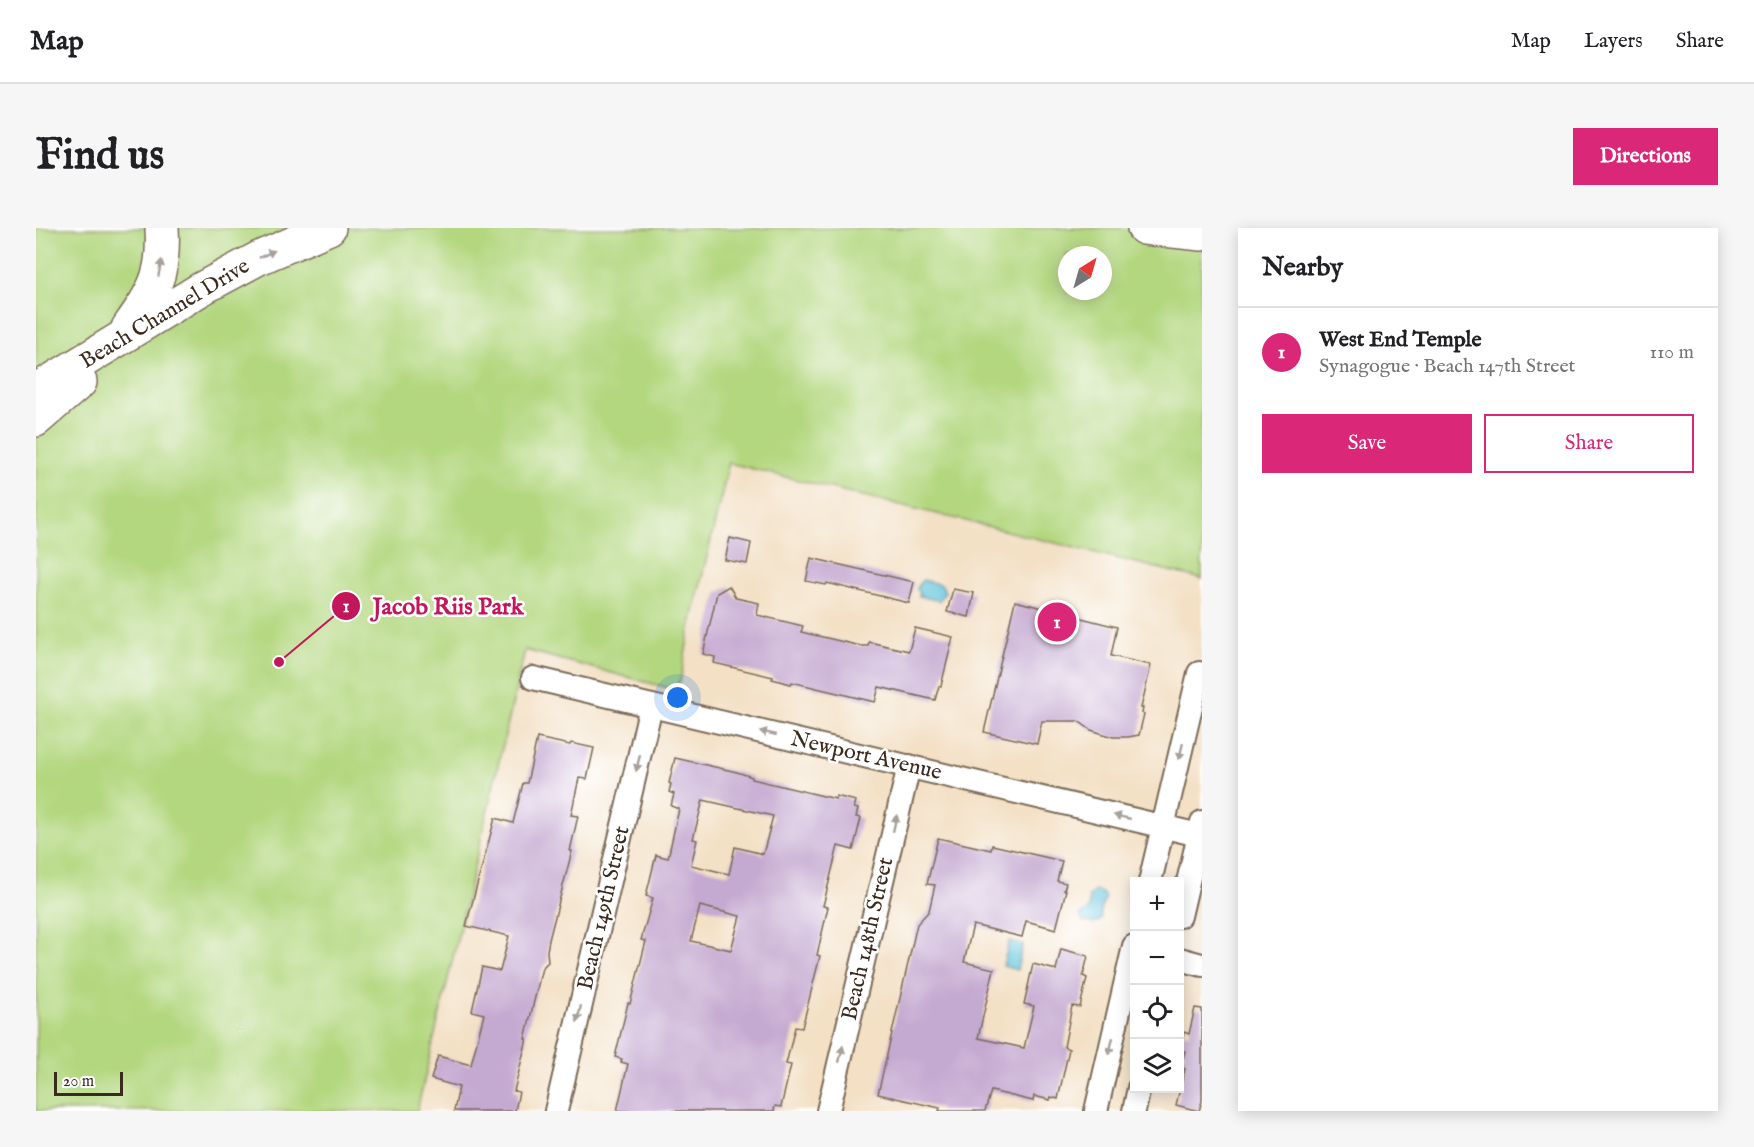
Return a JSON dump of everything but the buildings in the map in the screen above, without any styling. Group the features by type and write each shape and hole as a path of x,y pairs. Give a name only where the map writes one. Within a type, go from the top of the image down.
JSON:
{"main road":[{"path":"36,420 76,386 122,337 149,297 158,280 163,248 162,228"},
{"name":"Beach Channel Drive","path":"36,390 201,289 259,258 329,228"},
{"path":"1144,228 1202,234"}],"street":[{"path":"1151,877 1199,673 1202,674"},
{"name":"Newport Avenue","path":"533,678 1163,826 1200,828"},
{"name":"Beach 149th Street","path":"556,1111 651,706"},
{"name":"Beach 148th Street","path":"828,1111 909,766"},
{"path":"1184,895 1200,828"},
{"path":"1184,960 1202,965"},
{"path":"1096,1111 1130,965"},
{"path":"1134,1111 1138,1093"}],"green space":[{"path":"36,228 1202,228 1202,579 729,463 690,628 680,682 676,690 525,650 417,1111 36,1111"}],"water":[{"path":"923,580 942,585 945,592 939,601 919,596 918,585"},
{"path":"1095,891 1102,893 1105,899 1101,908 1101,920 1094,924 1083,921 1080,916 1089,909 1089,896"},
{"path":"1009,941 1023,944 1017,970 1003,966"}],"place":[{"name":"West End Temple","path":"1057,622"},
{"name":"Jacob Riis Park","path":"279,662"}]}
